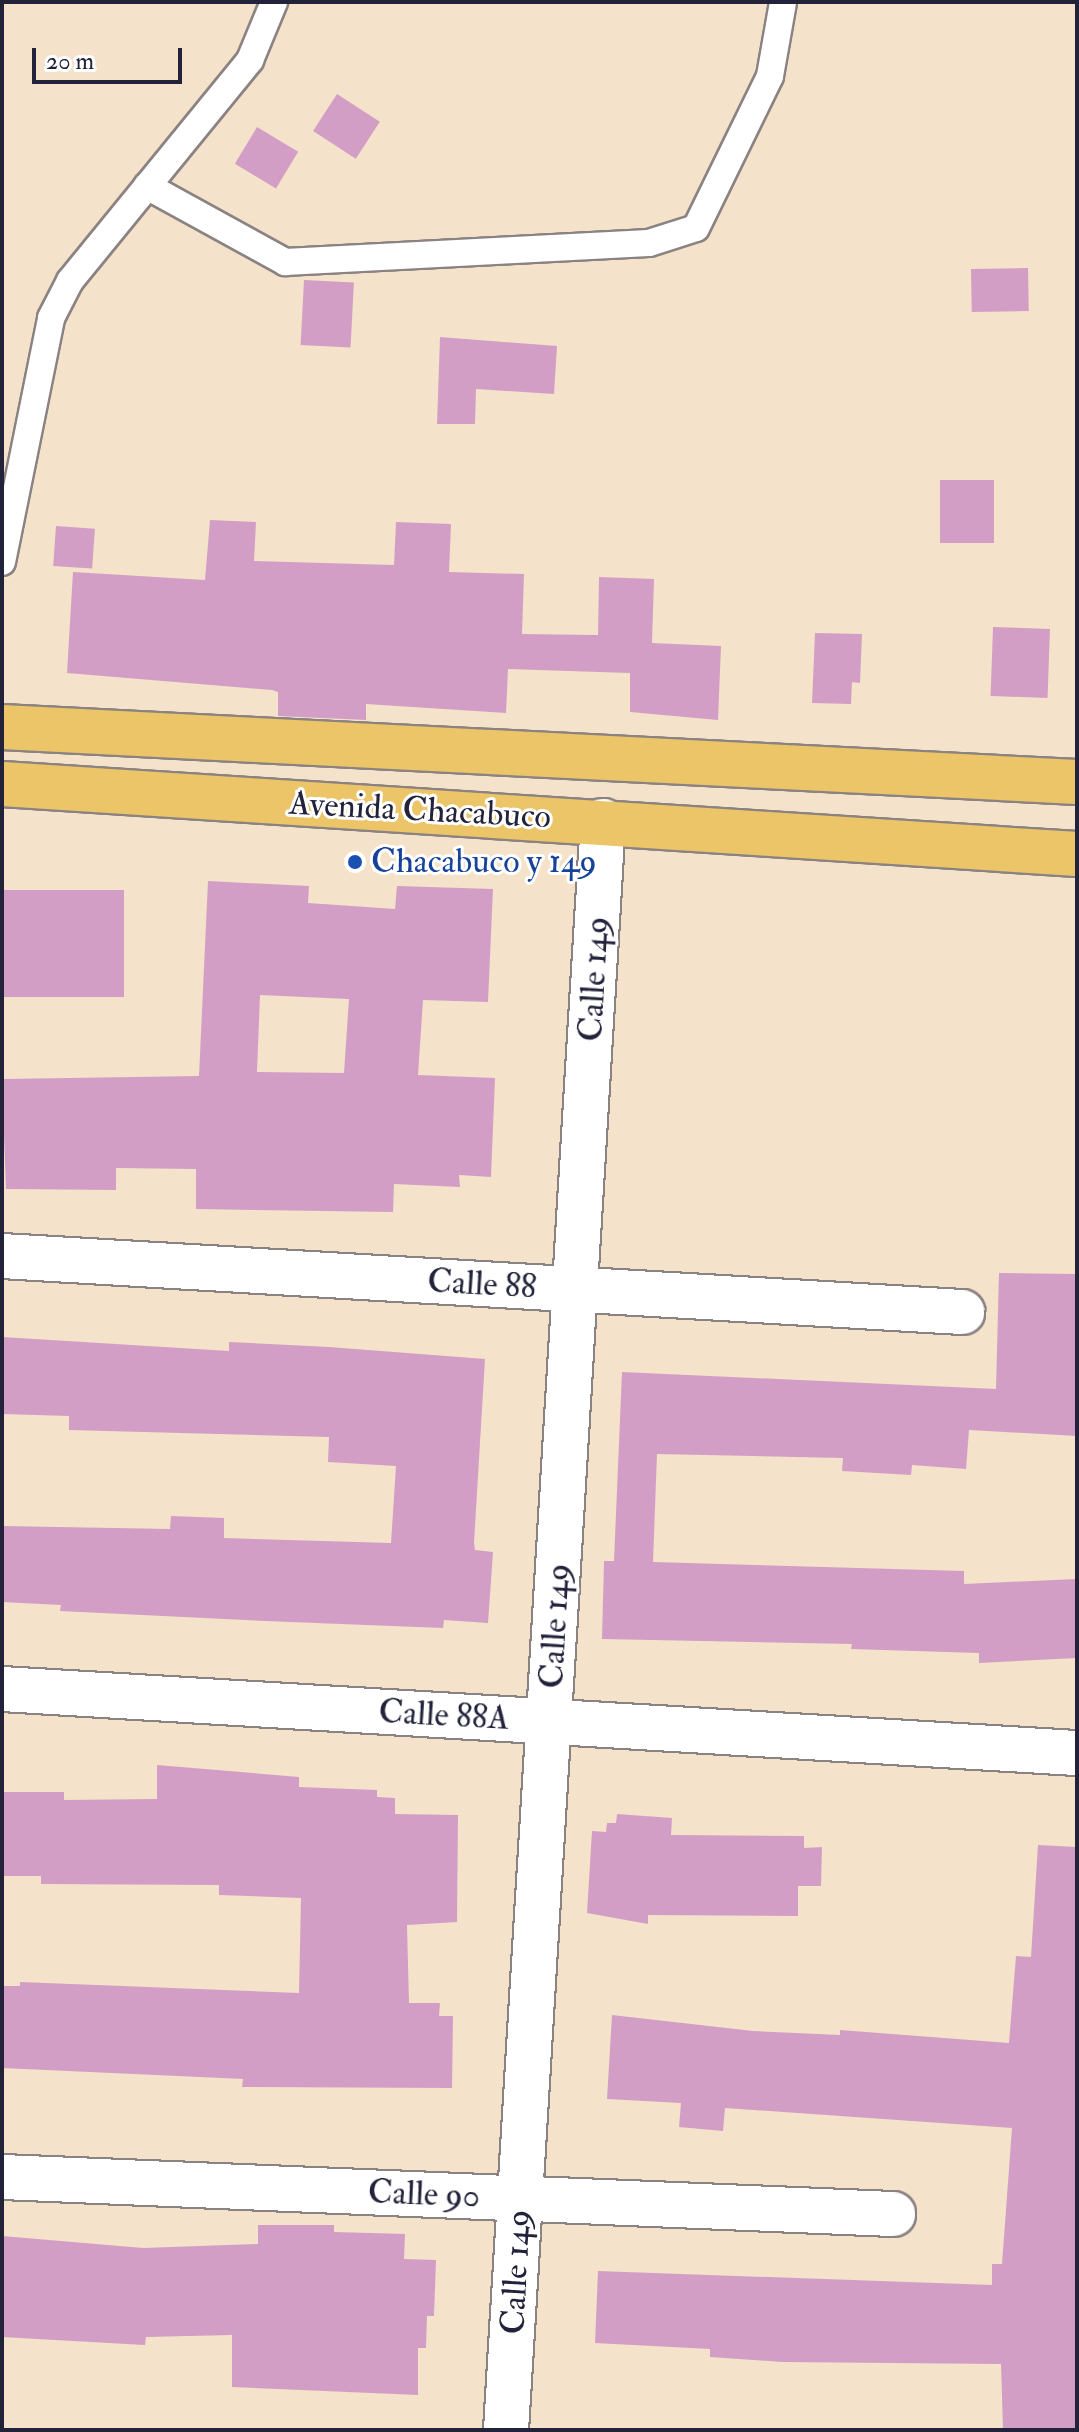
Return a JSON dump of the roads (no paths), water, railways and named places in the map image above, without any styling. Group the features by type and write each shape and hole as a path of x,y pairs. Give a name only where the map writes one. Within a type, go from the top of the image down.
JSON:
{"main road":[{"name":"Avenida Chacabuco","path":"2,727 1077,782"},
{"name":"Avenida Chacabuco","path":"2,784 1077,854"}],"street":[{"name":"Calle 149","path":"506,2430 603,821"},
{"name":"Calle 88","path":"2,1256 962,1312"},
{"name":"Calle 88A","path":"2,1689 1077,1753"},
{"name":"Calle 90","path":"2,2177 893,2214"}],"lane":[{"path":"2,562 51,318 70,281 250,60 274,2"},
{"path":"147,186 285,262 649,243 696,228 770,76 783,2"}],"place":[{"name":"Chacabuco y 149","path":"355,862"}]}
